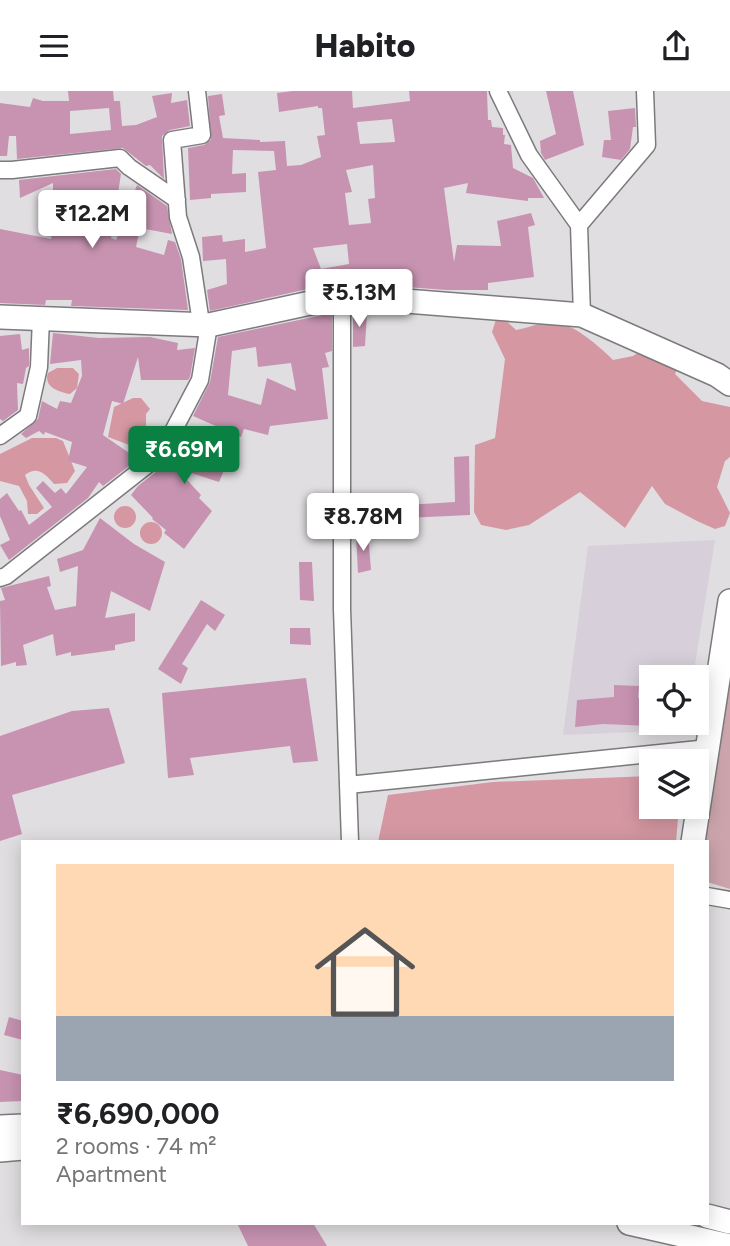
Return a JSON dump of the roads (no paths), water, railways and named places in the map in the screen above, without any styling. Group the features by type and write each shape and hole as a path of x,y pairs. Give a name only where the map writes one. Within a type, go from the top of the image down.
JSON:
{"street":[{"path":"0,578 146,466 169,439 201,380 205,324 191,257 178,217 172,139 202,135 197,91"},
{"path":"498,91 529,155 579,225 582,315"},
{"path":"579,225 647,145 645,91"},
{"path":"0,170 120,157 129,167 177,200"},
{"path":"342,296 342,609 350,840"},
{"path":"0,317 205,324 342,296 582,315 717,375 730,384"},
{"path":"0,436 28,416 39,367 41,319"},
{"path":"693,840 730,601"},
{"path":"348,785 639,755"},
{"path":"709,896 730,900"},
{"path":"0,1127 21,1126"},
{"path":"0,1150 21,1149"},
{"path":"709,1217 730,1222"},
{"path":"640,1225 730,1246"}]}
